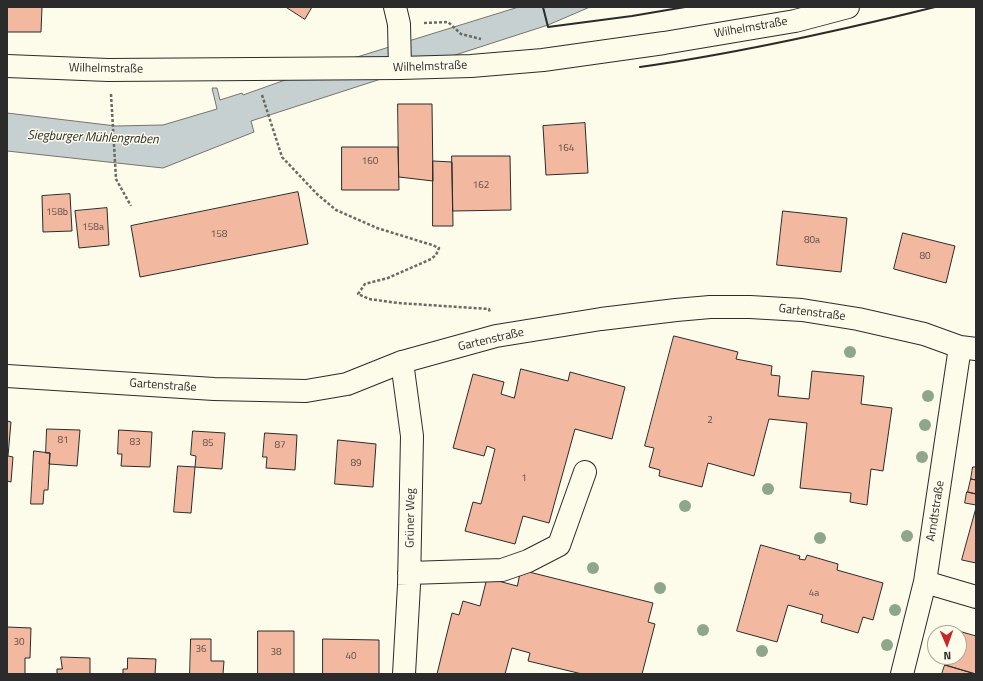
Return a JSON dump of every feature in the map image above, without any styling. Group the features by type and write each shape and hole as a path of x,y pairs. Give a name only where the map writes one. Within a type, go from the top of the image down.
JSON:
{"street":[{"name":"Wilhelmstraße","path":"7,66 108,70 400,68 470,66 543,60 664,43 795,20 848,7"},
{"path":"397,16 400,68"},
{"name":"Gartenstraße","path":"7,376 214,389 306,391 347,384 402,362 496,336 601,319 710,307 750,307 802,310 858,319 924,334 968,348"},
{"name":"Arndtstraße","path":"902,674 925,582 968,348"},
{"name":"Grüner Weg","path":"402,362 412,436 409,573 404,674"},
{"path":"409,573 502,570 528,561 558,545 586,472"},
{"path":"925,582 976,597"}],"path":[{"path":"397,16 448,22 461,34 486,40"},
{"path":"261,94 282,157 317,194 336,210 376,228 439,248 436,255 431,259 388,278 365,284 358,294 369,299 398,303 489,309 496,336"},
{"path":"112,103 116,179 131,206"}],"water":[{"name":"Siegburger Mühlengraben","path":"519,7 590,7 548,25 251,121 254,132 163,168 7,151 7,113 116,126 163,125 217,109 212,88 217,88 220,100 242,93 243,95 302,74"}],"building":[{"path":"7,7 42,7 41,32 7,32"},
{"path":"286,7 312,7 305,19"},
{"path":"398,104 432,104 433,181 399,177"},
{"path":"585,123 588,173 546,175 543,126"},
{"path":"342,147 398,147 399,190 342,190"},
{"path":"452,156 510,156 511,210 453,211"},
{"path":"433,161 452,162 453,226 433,226"},
{"path":"298,192 308,244 140,277 131,226"},
{"path":"70,194 72,231 43,232 42,196"},
{"path":"107,208 109,245 79,248 75,211"},
{"path":"783,211 847,218 841,272 777,265"},
{"path":"903,233 955,246 946,283 894,269"},
{"path":"674,336 738,352 736,359 772,366 771,375 780,376 778,396 809,399 812,371 864,376 861,404 892,408 883,471 871,469 867,505 850,502 851,493 800,488 807,423 769,419 754,476 708,463 702,487 659,476 660,470 649,467 654,448 645,446"},
{"path":"521,369 568,381 570,372 625,387 612,439 575,429 549,523 523,516 515,544 465,531 473,502 481,504 495,449 487,446 484,456 453,448 473,374 504,382 501,394 514,398"},
{"path":"7,421 11,422 8,456 13,457 11,482 7,481"},
{"path":"47,429 80,430 77,466 49,464 50,453 46,453"},
{"path":"119,430 152,432 150,467 121,466 122,454 118,454"},
{"path":"193,431 225,433 222,469 195,467 196,456 191,455"},
{"path":"265,433 297,435 295,470 266,468 267,457 263,457"},
{"path":"338,440 376,444 373,487 335,484"},
{"path":"34,451 50,453 48,490 44,490 43,504 31,504"},
{"path":"178,466 195,467 191,513 174,512"},
{"path":"973,467 976,467 976,480 971,479"},
{"path":"971,479 976,480 976,494 968,492"},
{"path":"967,492 976,494 976,505 965,503"},
{"path":"976,508 976,563 962,560"},
{"path":"761,545 800,556 799,559 805,560 807,555 838,564 837,570 883,583 873,620 863,617 858,633 821,622 823,615 788,605 777,642 737,631"},
{"path":"521,570 653,603 648,622 655,624 642,674 582,674 528,661 530,653 512,648 505,674 437,674 452,613 459,615 463,601 480,606 487,578 517,586"},
{"path":"7,627 31,628 30,658 25,658 25,674 7,674"},
{"path":"258,631 294,631 294,674 258,674"},
{"path":"967,633 976,636 976,674 945,665 967,665"},
{"path":"191,639 211,639 211,661 224,661 223,674 190,674"},
{"path":"323,639 379,640 379,674 323,674"},
{"path":"61,657 90,658 90,674 57,674 57,669 62,669"},
{"path":"128,658 156,659 155,674 123,674 123,669 127,669"},
{"path":"945,665 975,674 942,674"}],"wall":[{"path":"543,7 548,27 632,16 685,7"},
{"path":"640,67 789,41 935,7"}]}
